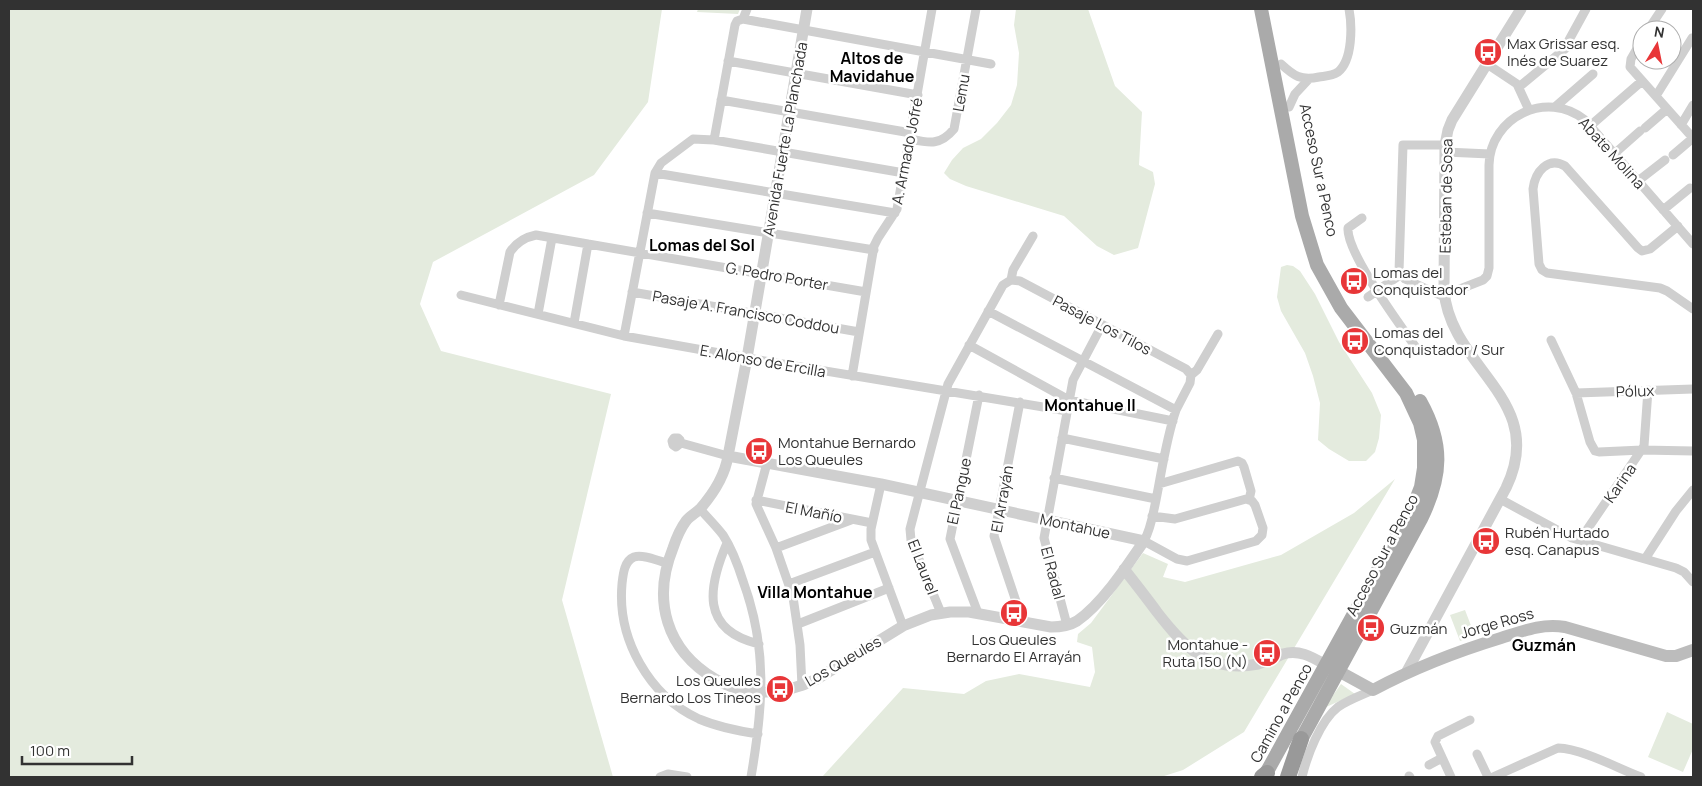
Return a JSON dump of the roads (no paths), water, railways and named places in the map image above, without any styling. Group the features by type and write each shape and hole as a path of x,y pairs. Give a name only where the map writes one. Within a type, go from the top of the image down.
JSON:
{"highway":[{"path":"1288,777 1301,739"}],"main road":[{"name":"Acceso Sur a Penco","path":"1261,9 1302,216 1315,259 1326,283 1341,308 1406,393 1416,412 1424,440 1424,468 1418,496 1332,668"},
{"name":"Acceso Sur a Penco","path":"1270,9 1312,221 1322,253 1344,297 1421,403 1432,428 1438,455 1436,479 1426,509 1332,668"},
{"name":"Jorge Ross","path":"1373,690 1437,659 1533,628 1548,626 1565,627 1666,656 1676,656 1693,650"},
{"path":"1332,668 1373,690"},
{"name":"Camino a Penco","path":"1268,776 1301,739 1332,668"},
{"name":"Camino a Penco","path":"1268,776 1332,668"}],"street":[{"path":"743,19 747,9"},
{"name":"Avenida Fuerte La Planchada","path":"747,358 807,9"},
{"name":"A. Armado Jofré","path":"852,376 876,240 895,213 904,174 932,9"},
{"name":"Lemu","path":"721,100 910,136 934,143 948,136 954,129 976,9"},
{"path":"1289,107 1295,94 1308,80 1334,74 1343,66 1351,34 1348,9"},
{"name":"Esteban de Sosa","path":"1406,673 1500,499 1515,464 1517,448 1512,417 1505,402 1455,328 1447,308 1445,296 1445,148 1452,120 1521,9"},
{"path":"1519,87 1567,44 1586,9"},
{"path":"1655,20 1662,9"},
{"path":"714,140 735,25 737,21 743,19 991,64"},
{"path":"1656,96 1692,38"},
{"path":"728,61 918,95"},
{"path":"1281,64 1293,74 1308,80"},
{"path":"1487,64 1512,80 1519,87 1529,110"},
{"path":"1633,70 1693,138 1638,181"},
{"path":"1555,107 1593,74"},
{"path":"1590,126 1642,80"},
{"path":"1681,125 1693,105"},
{"name":"Abate Molina","path":"1445,296 1481,282 1486,278 1488,272 1490,154 1493,143 1504,128 1513,119 1529,110 1555,107 1573,112 1590,126 1663,210 1692,239"},
{"path":"1614,154 1667,109"},
{"path":"624,336 655,173 661,163 693,139 714,140 904,174"},
{"path":"1445,296 1436,294 1400,275 1403,145 1490,154"},
{"path":"1678,226 1650,249 1642,251 1566,166 1558,163 1548,164 1539,171 1536,178 1533,189 1539,264 1542,270 1547,273 1660,288 1667,290 1693,309"},
{"path":"655,173 895,213"},
{"path":"1663,210 1690,188"},
{"path":"647,213 874,250"},
{"path":"1362,218 1349,226 1348,232 1358,257 1377,291 1415,346"},
{"name":"G. Pedro Porter","path":"499,305 509,255 514,247 533,236 639,252 866,292"},
{"name":"El Laurel","path":"941,613 910,538 910,529 951,377 1003,285 1011,280 1013,270 1033,236"},
{"path":"538,314 552,238"},
{"path":"574,324 588,244"},
{"path":"1368,297 1400,275"},
{"name":"Pasaje Los Tilos","path":"1011,280 1020,280 1186,369 1191,375"},
{"name":"Pasaje A. Francisco Coddou","path":"632,292 860,332"},
{"name":"E. Alonso de Ercilla","path":"461,295 624,336 1067,411"},
{"path":"988,311 1176,410"},
{"name":"El Radal","path":"1067,626 1044,542 1046,519 1073,380 1102,324"},
{"path":"1067,626 1077,621 1091,609 1144,541 1148,533 1176,410 1190,383 1191,375 1197,370 1218,334"},
{"path":"1551,340 1576,393 1590,442 1595,451 1693,451"},
{"path":"969,345 1069,400 1173,421"},
{"name":"Los Queules","path":"747,358 728,456 721,478 700,509 686,520 668,563 663,587 664,607 668,625 679,647 696,665 717,680 736,688 761,692 782,691 802,686 817,679 903,626 921,618 941,613 959,611 1051,627 1067,626"},
{"name":"Pólux","path":"1576,393 1693,389"},
{"path":"1642,450 1645,442 1648,390"},
{"name":"El Pangue","path":"978,613 950,536 979,396"},
{"name":"El Arrayán","path":"1020,402 994,530 994,540 1024,622"},
{"path":"1062,438 1164,459"},
{"path":"681,443 728,456"},
{"name":"Karina","path":"1580,540 1642,450"},
{"name":"Montahue","path":"728,456 881,484 1144,541"},
{"path":"1159,484 1238,461 1244,467 1251,491 1250,500"},
{"path":"767,463 756,500 758,509 790,584 798,624 802,686"},
{"path":"1054,478 1156,499"},
{"path":"881,484 872,524 871,540 903,626"},
{"path":"1645,559 1676,511 1693,490"},
{"path":"1144,541 1183,561 1256,541 1262,535 1263,528 1255,505 1250,500 1243,499 1175,519 1152,516"},
{"path":"1500,499 1565,534 1580,540 1680,569 1693,582"},
{"name":"El Mañío","path":"756,500 872,524"},
{"path":"700,509 727,543 746,588 759,644 761,692 758,734 751,777"},
{"path":"776,548 852,519"},
{"path":"727,543 713,581 712,598 715,609 720,619 731,632 744,640 759,644"},
{"path":"790,584 875,552"},
{"path":"668,563 637,557 628,561 626,566 622,592 624,620 641,666 665,696 688,713 718,726 758,734"},
{"path":"1124,569 1177,637 1196,653 1209,660 1229,666 1248,665 1295,652 1306,654 1332,668"},
{"path":"798,624 889,588"},
{"name":"Jorge Ross","path":"1302,777 1314,743 1332,712 1373,690"},
{"path":"1451,777 1435,742 1438,736 1470,720"},
{"path":"1493,777 1508,774 1558,748 1568,748 1641,777"},
{"path":"1477,754 1488,777"},
{"path":"1429,765 1442,758"},
{"path":"660,777 668,774 687,777"}],"place":[{"name":"Max Grissar esq. Inés de Suarez","path":"1488,52"},
{"name":"Lomas del Conquistador","path":"1354,281"},
{"name":"Lomas del Conquistador / Sur","path":"1355,341"},
{"name":"Montahue Bernardo Los Queules","path":"759,451"},
{"name":"Rubén Hurtado esq. Canapus","path":"1486,541"},
{"name":"Los Queules Bernardo El Arrayán","path":"1014,613"},
{"name":"Guzmán","path":"1371,628"},
{"name":"Montahue - Ruta 150 (N)","path":"1267,653"},
{"name":"Los Queules Bernardo Los Tineos","path":"780,689"}],"district":[{"name":"Altos de Mavidahue","path":"872,67"},
{"name":"Lomas del Sol","path":"702,245"},
{"name":"Montahue II","path":"1090,405"},
{"name":"Villa Montahue","path":"815,592"},
{"name":"Guzmán","path":"1544,645"}]}
